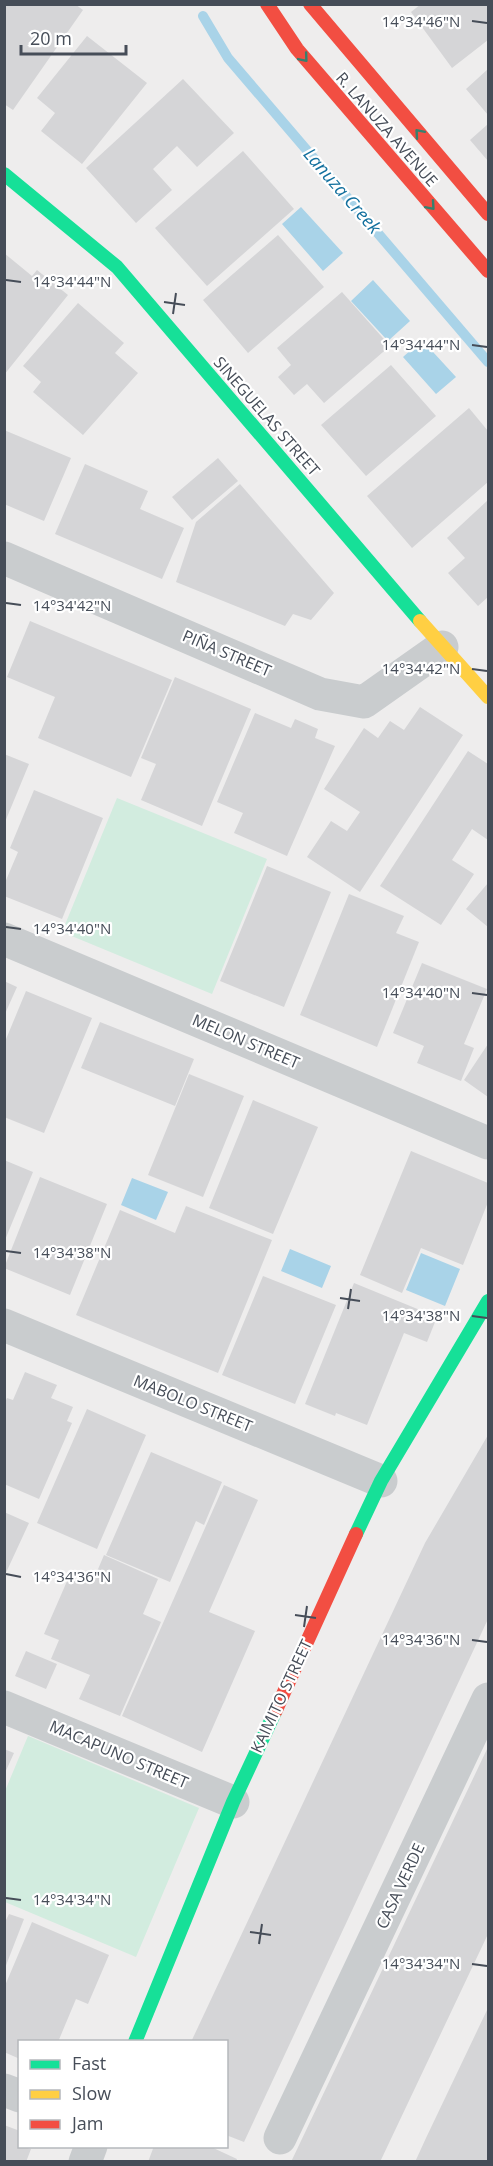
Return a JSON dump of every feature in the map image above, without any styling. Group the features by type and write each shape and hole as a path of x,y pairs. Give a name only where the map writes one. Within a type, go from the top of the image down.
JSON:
{"street":[{"name":"R. LANUZA AVENUE","path":"310,4 489,214"},
{"name":"R. LANUZA AVENUE","path":"265,7 297,50 489,271"},
{"name":"SINEGUELAS STREET","path":"4,174 117,267 442,647 489,697"},
{"name":"PIÑA STREET","path":"4,558 320,694 364,702 442,647"},
{"name":"MELON STREET","path":"4,939 489,1143"},
{"name":"KAIMITO STREET","path":"136,2040 233,1802 381,1481 489,1301"},
{"name":"MABOLO STREET","path":"4,1325 381,1481"},
{"name":"CASA VERDE","path":"280,2138 489,1699"},
{"name":"MACAPUNO STREET","path":"4,1707 233,1802"},
{"path":"85,2162 91,2148"}],"green space":[{"path":"117,798 267,859 212,994 62,932"},
{"path":"28,1736 199,1808 136,1957 5,1902 5,1791"}],"water":[{"path":"301,207 343,253 323,271 282,224"},
{"path":"373,280 410,321 388,341 351,301"},
{"path":"422,340 456,377 436,394 403,357"},
{"path":"132,1178 168,1192 156,1220 121,1205"},
{"path":"290,1249 331,1266 322,1288 281,1271"},
{"path":"421,1253 460,1269 445,1306 406,1290"}],"building":[{"path":"4,4 75,4 83,10 13,110 4,104"},
{"path":"421,4 488,4 488,40 452,68 411,12"},
{"path":"87,36 147,83 82,164 41,131 55,113 37,98"},
{"path":"488,69 488,115 466,89"},
{"path":"183,79 234,133 197,167 177,146 153,169 172,190 136,223 86,168"},
{"path":"488,124 488,161 470,140"},
{"path":"243,151 294,209 207,286 155,228"},
{"path":"278,235 324,287 248,353 203,300"},
{"path":"4,253 32,276 37,270 68,295 4,375"},
{"path":"342,292 390,346 324,403 307,384 294,395 278,377 291,365 277,348"},
{"path":"78,303 124,343 115,353 138,373 83,435 33,392 41,382 23,366"},
{"path":"391,365 436,416 366,476 321,425"},
{"path":"469,408 488,431 488,482 412,548 367,496"},
{"path":"4,430 71,458 44,521 4,504"},
{"path":"218,458 238,481 192,520 172,497"},
{"path":"85,464 148,491 140,509 184,528 162,579 55,534"},
{"path":"240,484 334,593 311,620 293,614 285,626 176,582 196,522"},
{"path":"488,500 488,597 478,606 448,573 465,558 447,538"},
{"path":"30,621 172,680 131,777 38,738 55,697 7,677"},
{"path":"175,677 251,709 202,826 141,800 156,764 141,758"},
{"path":"420,707 463,735 360,892 307,857 331,821 347,831 360,812 324,789 364,728 378,738 390,721 404,730"},
{"path":"255,713 291,728 295,719 318,729 315,738 335,746 287,856 234,833 243,813 217,802"},
{"path":"468,751 488,764 488,840 472,829 452,860 474,874 441,925 380,886"},
{"path":"4,754 29,764 5,822 4,822"},
{"path":"34,790 103,818 62,919 4,896 4,885 18,852 10,848"},
{"path":"267,866 331,892 284,1007 220,981"},
{"path":"488,883 488,927 466,909"},
{"path":"349,894 404,916 396,933 419,942 377,1047 300,1015"},
{"path":"422,963 487,989 464,1044 474,1048 461,1081 417,1063 424,1046 393,1033"},
{"path":"4,981 17,987 4,1016"},
{"path":"26,991 92,1018 44,1133 4,1117 4,1044"},
{"path":"100,1022 194,1059 175,1106 81,1068"},
{"path":"488,1044 488,1097 464,1080"},
{"path":"189,1074 244,1096 203,1197 148,1175"},
{"path":"253,1100 318,1127 273,1234 209,1208"},
{"path":"411,1151 488,1183 488,1202 463,1265 421,1248 402,1293 360,1275"},
{"path":"4,1160 33,1172 5,1240 4,1240"},
{"path":"40,1177 107,1204 70,1295 4,1268"},
{"path":"186,1206 272,1240 218,1373 76,1315 120,1210 175,1233"},
{"path":"263,1276 336,1305 295,1404 222,1375"},
{"path":"354,1283 437,1317 427,1342 404,1333 367,1425 305,1404"},
{"path":"25,1372 57,1385 51,1398 73,1407 67,1421 72,1423 39,1499 4,1484 4,1404 7,1398 13,1400"},
{"path":"87,1409 146,1435 97,1549 37,1523"},
{"path":"488,1435 488,1619 244,2142 228,2136 228,2040 192,2040 425,1543"},
{"path":"151,1452 222,1482 204,1525 196,1521 170,1582 106,1555"},
{"path":"224,1485 258,1500 209,1612 255,1631 202,1752 122,1716"},
{"path":"4,1512 29,1523 4,1577"},
{"path":"104,1555 158,1579 143,1614 161,1622 120,1716 79,1699 90,1675 51,1659 59,1640 44,1634 71,1572 93,1581"},
{"path":"26,1651 57,1664 46,1689 15,1676"},
{"path":"488,1747 488,1934 380,2162 291,2162"},
{"path":"4,1749 14,1753 4,1775"},
{"path":"9,1914 24,1919 5,1968 4,1924"},
{"path":"32,1922 109,1955 88,2004 76,1999 59,2040 18,2040 18,2058 4,2052 4,1988"},
{"path":"488,2008 488,2162 415,2162 426,2138"},
{"path":"4,2125 18,2130 18,2148 31,2149 26,2162 4,2162"},
{"path":"153,2148 213,2148 237,2159 236,2162 148,2162"}],"waterway":[{"name":"Lanuza Creek","path":"203,16 228,58 488,362"}],"traffic: fast":[{"path":"4,174 117,267 420,621"},
{"path":"356,1534 381,1481 488,1301"},
{"path":"136,2040 233,1802 275,1712"}],"traffic: slow":[{"path":"420,621 488,697"}],"traffic: jam":[{"path":"267,4 297,49 488,271"},
{"path":"310,4 488,214"},
{"path":"275,1712 356,1534"}]}
